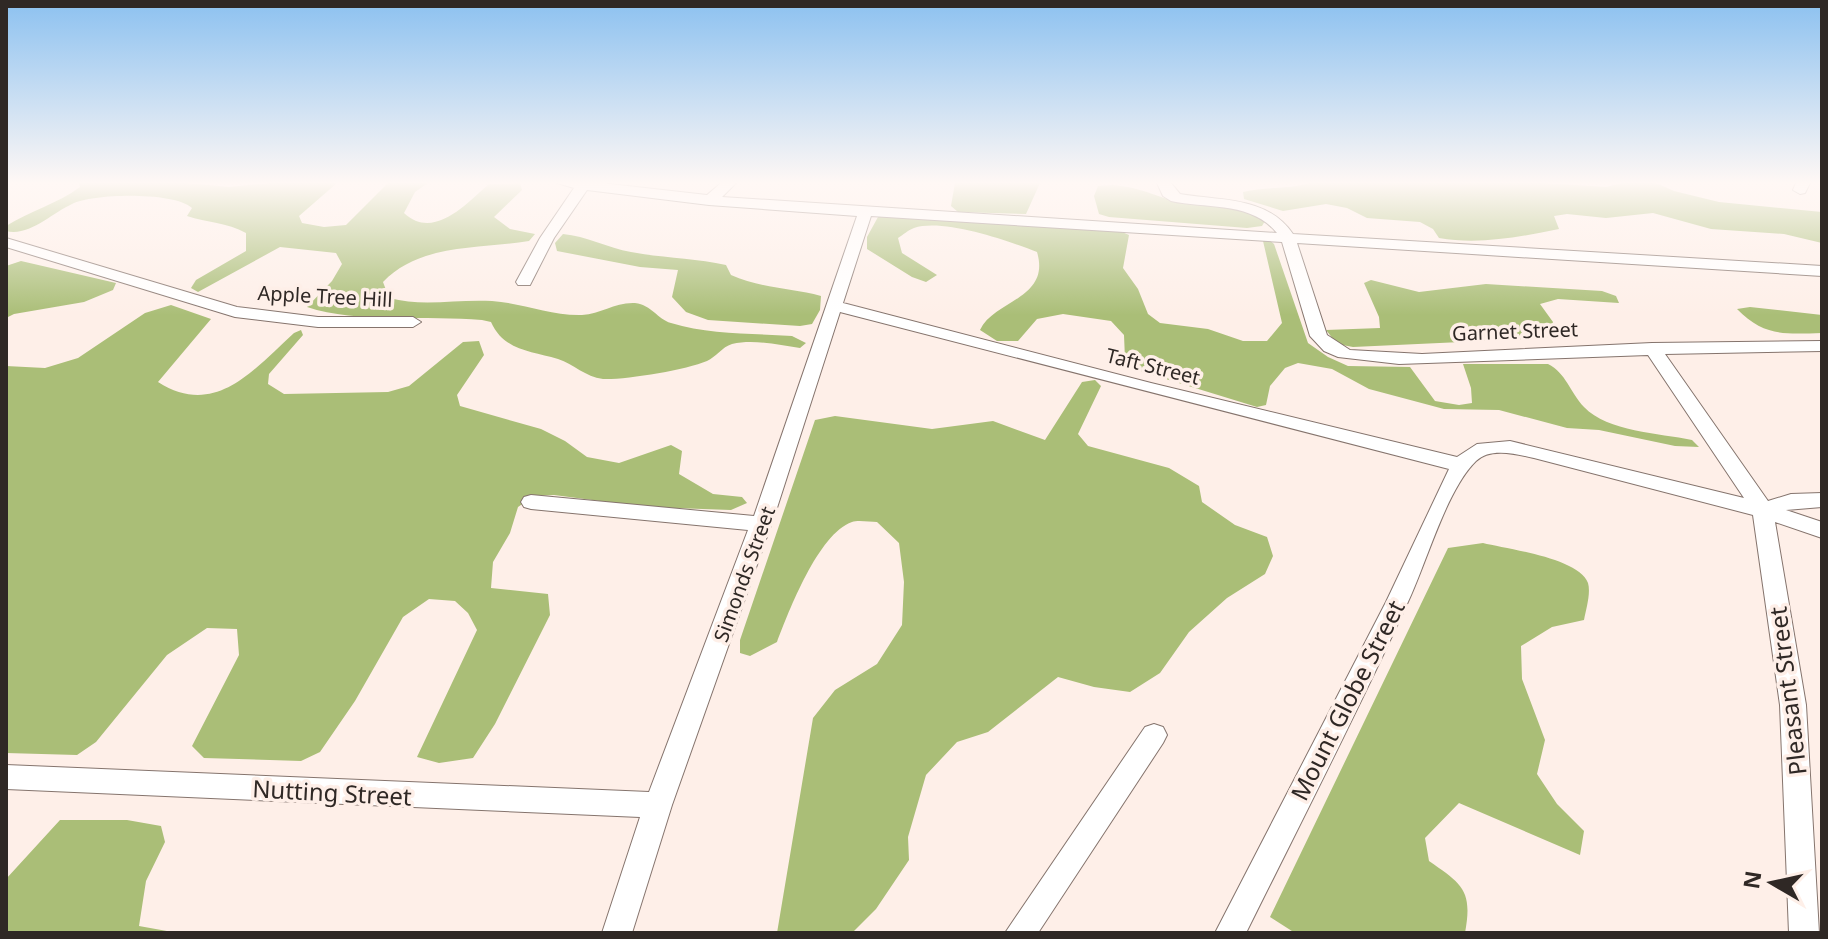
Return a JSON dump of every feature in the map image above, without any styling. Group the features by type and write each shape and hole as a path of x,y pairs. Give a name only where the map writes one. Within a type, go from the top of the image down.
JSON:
{"street":[{"path":"524,282 555,227"},
{"name":"Simonds Street","path":"617,933 658,805 761,524 860,227"},
{"path":"1107,227 1822,271"},
{"path":"1281,227 1290,238"},
{"name":"Garnet Street","path":"1290,238 1319,336 1329,347 1341,353 1416,358 1652,348 1822,346"},
{"name":"Apple Tree Hill","path":"6,242 235,312 318,322 413,322"},
{"name":"Taft Street","path":"836,306 1148,388 1461,465"},
{"path":"1652,348 1763,510"},
{"path":"1461,465 1483,449 1518,448 1763,510 1822,530"},
{"name":"Mount Globe Street","path":"1230,933 1397,601 1461,465"},
{"path":"1763,510 1791,501 1822,500"},
{"path":"531,502 761,524"},
{"name":"Pleasant Street","path":"1763,510 1793,705 1804,933"},
{"path":"1020,933 1154,735"},
{"name":"Nutting Street","path":"6,777 658,805"}],"green space":[{"path":"6,227 32,227 23,231 6,231"},
{"path":"232,227 507,227 535,234 529,241 452,250 415,260 383,282 389,298 427,302 492,301 570,315 589,314 635,303 646,306 666,321 686,327 716,332 792,336 806,343 800,348 757,342 732,344 697,364 655,374 603,379 558,359 511,344 503,339 491,322 348,316 307,307 332,281 342,264 336,253 280,247 198,292 191,288 196,280 246,251 246,233"},
{"path":"873,227 921,227 898,238 902,253 937,275 926,282 912,277 867,249 867,237"},
{"path":"949,227 1046,227 1122,232 1129,235 1123,268 1138,289 1148,314 1160,323 1208,329 1243,341 1267,341 1282,323 1263,241 1269,240 1274,244 1308,343 1328,357 1348,366 1410,367 1435,401 1459,405 1472,403 1463,364 1548,364 1559,372 1584,407 1606,422 1692,440 1699,447 1675,446 1599,430 1567,428 1499,410 1444,409 1369,389 1332,369 1298,363 1285,368 1270,386 1266,405 1257,407 1130,368 1125,359 1124,335 1111,321 1063,314 1037,319 1018,341 997,341 980,330 987,320 1029,289 1036,280 1039,268 1037,252"},
{"path":"1429,227 1559,229 1469,241 1439,238"},
{"path":"1703,227 1822,227 1822,243 1784,234"},
{"path":"563,234 631,252 726,265 731,275 742,279 821,296 820,310 812,324 800,326 708,320 686,312 672,297 678,270 640,267 557,251 555,243"},
{"path":"21,261 116,283 113,290 84,302 6,318 6,266"},
{"path":"1371,280 1419,292 1486,284 1602,291 1616,296 1619,303 1558,299 1540,304 1553,322 1547,338 1353,347 1337,344 1326,330 1380,328 1379,317 1364,283"},
{"path":"171,305 211,319 158,382 179,392 198,395 233,385 301,330 303,335 269,374 268,384 284,394 388,392 409,386 463,342 479,341 484,355 457,395 460,406 541,429 587,457 619,463 671,445 682,451 679,474 713,494 742,497 747,503 731,510 646,507 554,495 534,496 518,507 510,533 493,562 491,588 548,594 550,615 495,724 473,758 439,763 417,757 477,630 468,613 455,601 429,599 403,617 355,701 320,752 301,761 204,758 192,746 239,655 237,629 207,628 167,655 96,742 77,755 6,753 6,366 45,368 78,358 145,313"},
{"path":"1750,307 1822,315 1822,333 1786,333 1766,329 1737,309"},
{"path":"1095,380 1101,386 1078,434 1088,446 1169,468 1199,486 1202,502 1235,525 1267,537 1273,556 1265,574 1227,598 1189,632 1160,673 1130,692 1094,687 1058,677 988,732 957,742 926,775 908,837 909,860 876,909 852,933 777,933 813,718 835,690 877,664 902,625 904,582 899,543 877,522 855,521 840,529 816,557 777,642 750,656 740,653 740,640 815,420 835,416 932,429 993,421 1045,440 1082,382"},
{"path":"1483,543 1557,561 1582,574 1588,583 1584,620 1552,627 1521,646 1522,679 1545,740 1537,774 1557,804 1584,831 1580,855 1459,803 1425,838 1429,861 1450,876 1466,897 1465,933 1295,933 1270,917 1448,548"},
{"path":"60,820 127,820 161,826 165,842 146,881 139,926 178,933 6,933 6,879"}]}
